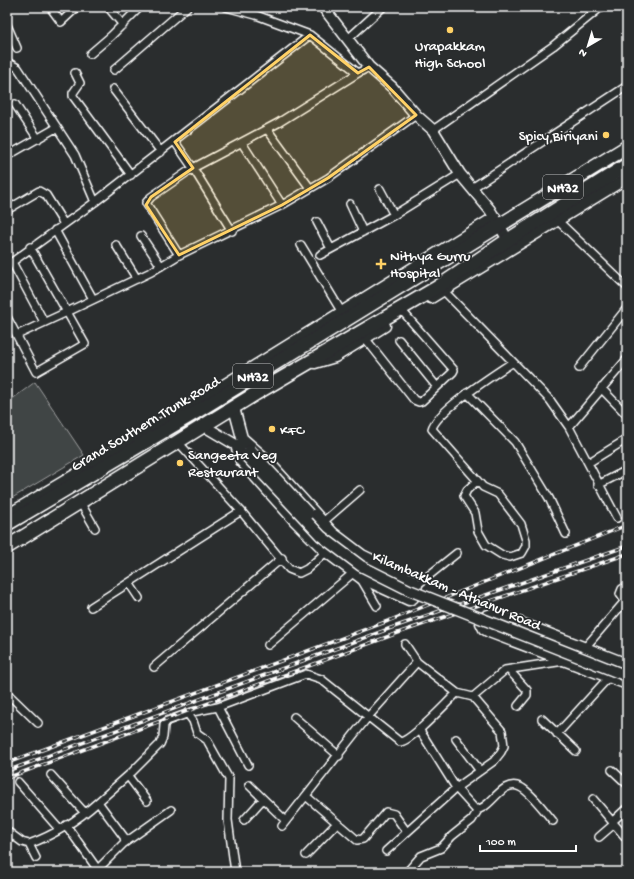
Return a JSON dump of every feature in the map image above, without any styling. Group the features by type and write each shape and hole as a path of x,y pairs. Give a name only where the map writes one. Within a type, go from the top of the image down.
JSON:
{"highway":[{"name":"Grand Southern Trunk Road","path":"7,524 196,412 496,222 627,147"},
{"name":"NH32","path":"7,547 255,394 438,287 508,240 554,217 627,165"}],"street":[{"path":"50,7 61,22 77,7"},
{"path":"108,7 123,25"},
{"path":"90,54 123,25 140,7"},
{"path":"114,70 187,7"},
{"path":"226,7 256,16 310,36 358,73"},
{"path":"323,7 369,67 392,87 416,115 433,130 460,174 472,188 508,240"},
{"path":"348,39 383,7"},
{"path":"433,130 553,46 601,7"},
{"path":"7,25 17,48"},
{"path":"44,322 9,263 95,202 175,142 310,36"},
{"path":"7,62 18,68 75,155 95,202"},
{"path":"179,255 146,203 151,197 194,168 267,129 369,67"},
{"path":"75,72 79,85 73,93 73,96 131,175"},
{"path":"472,188 627,86"},
{"path":"112,89 161,152"},
{"path":"16,104 38,139"},
{"path":"17,335 137,279 179,255 232,231 282,205 328,178 416,115"},
{"path":"7,156 56,128"},
{"path":"267,129 310,188"},
{"path":"175,142 194,168 232,231"},
{"path":"242,143 282,205"},
{"path":"320,255 394,215 460,174"},
{"path":"302,367 335,357 444,291 554,217 627,178"},
{"path":"380,189 394,215"},
{"path":"7,210 39,190 46,195 64,224"},
{"path":"350,204 363,232"},
{"path":"554,217 627,287"},
{"path":"317,222 331,249"},
{"path":"7,515 172,417 340,311 496,222"},
{"path":"55,230 93,299"},
{"path":"141,236 161,266"},
{"path":"116,245 137,279"},
{"path":"301,245 340,311"},
{"path":"7,317 36,372 85,344 30,247"},
{"path":"444,291 550,400 569,427 598,485 617,518"},
{"path":"579,368 627,308"},
{"path":"365,338 414,400 419,402 422,401 454,370 404,314"},
{"path":"399,340 437,387"},
{"path":"569,427 627,359"},
{"path":"477,481 464,493 464,496 475,513 480,537 489,548 502,555 510,557 522,553 526,546 526,540 521,524 498,494 486,488 477,481 432,429 437,420 467,393 513,362"},
{"path":"601,388 627,415"},
{"path":"467,393 515,442 549,498 566,534"},
{"name":"Kilambakkam - Athanur Road","path":"234,408 239,442 247,453 321,536 361,566 409,590 627,676"},
{"name":"Kilambakkam - Athanur Road","path":"204,426 239,442"},
{"path":"588,463 627,438"},
{"path":"178,442 241,511 282,558 289,569 299,573 307,569 326,552"},
{"path":"239,442 266,460 333,533 362,555 413,580 417,584"},
{"path":"239,442 241,461 294,520 326,552 357,576 409,600 413,598 417,584 457,553"},
{"name":"Kilambakkam - Athanur Road","path":"247,453 322,528 360,559 400,579 627,669"},
{"path":"598,485 627,470"},
{"path":"323,522 360,490"},
{"path":"80,502 95,528"},
{"path":"90,607 241,511"},
{"path":"154,667 282,558"},
{"path":"357,576 377,606"},
{"path":"268,645 357,576"},
{"path":"129,583 139,598"},
{"path":"473,697 504,670 566,660 586,649 626,602 620,594 622,589 627,586"},
{"path":"627,664 495,613 482,619 481,623 484,629 489,632 627,684"},
{"path":"386,851 406,831 456,788 494,761 501,752 504,739 502,731 497,724 473,697 457,693 417,662 405,644"},
{"path":"249,785 284,823 339,756 367,718 417,662"},
{"path":"509,670 527,690 527,695 518,706"},
{"path":"7,831 22,842 29,844 59,829 85,813 128,776 160,744 163,737 164,723 174,717 218,708 306,674 321,679 367,718 400,742 404,742 419,730 457,693"},
{"path":"557,734 610,677"},
{"path":"7,692 38,724"},
{"path":"218,708 248,765"},
{"path":"187,714 193,721 197,733 207,740 229,779 228,820 235,872"},
{"path":"294,717 339,756"},
{"path":"542,719 576,751"},
{"path":"419,730 456,788 472,806 478,810"},
{"path":"456,739 480,771"},
{"path":"612,770 627,784"},
{"path":"51,775 85,813"},
{"path":"128,776 147,801"},
{"path":"18,782 59,829"},
{"path":"407,872 421,856 441,848 452,836 472,820 478,810 505,788 515,786 525,790 553,821"},
{"path":"306,796 360,841 385,813 389,812 394,814 406,831"},
{"path":"244,820 263,799"},
{"path":"593,800 627,839"},
{"path":"98,802 124,837 123,844"},
{"path":"599,837 627,808"},
{"path":"66,825 96,871 123,844 171,810"},
{"path":"306,855 337,823"},
{"path":"29,844 36,858"}],"highlighted area":[{"path":"310,35 358,73 369,67 416,115 328,178 282,205 179,255 146,205 151,197 193,168 175,142"}],"shaded area":[{"path":"35,382 84,455 7,501 7,403"}],"railway":[{"path":"7,763 388,621 627,525"},
{"path":"7,771 391,628 627,546"},
{"path":"7,778 395,634 627,554"}],"place":[{"name":"Urapakkam High School","path":"450,30"},
{"name":"Spicy Biriyani","path":"606,135"},
{"name":"Nithya Gurru Hospital","path":"381,264"},
{"name":"KFC","path":"272,429"},
{"name":"Sangeeta Veg Restaurant","path":"180,463"}]}
